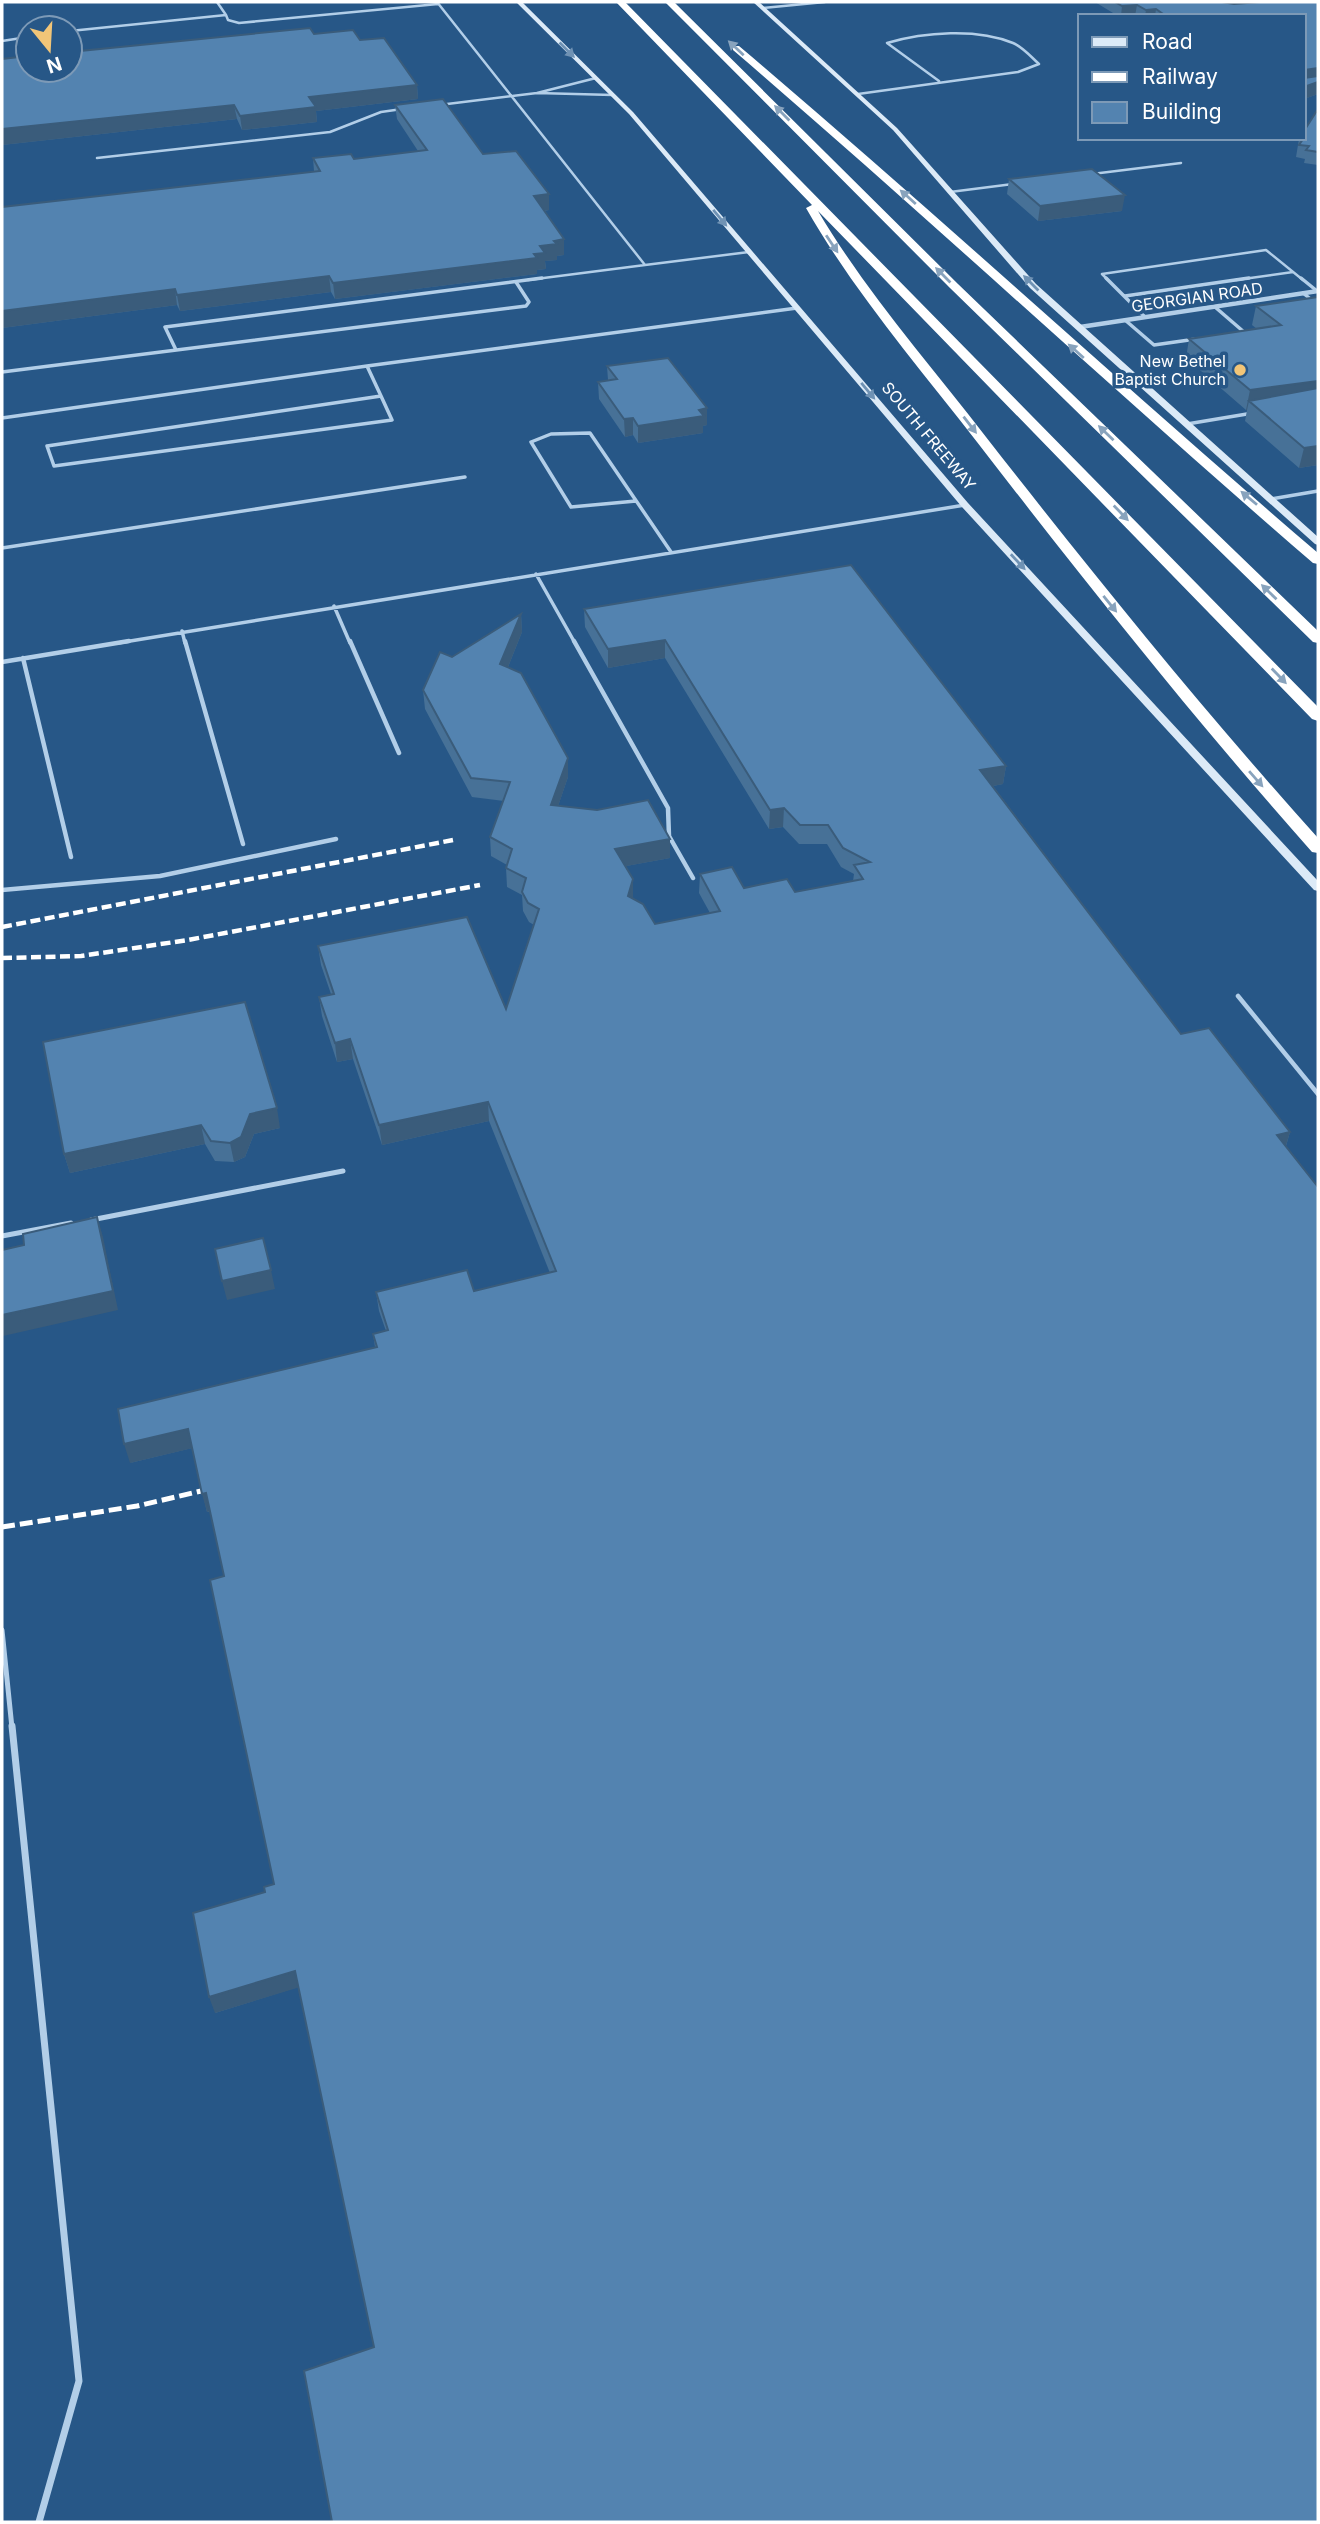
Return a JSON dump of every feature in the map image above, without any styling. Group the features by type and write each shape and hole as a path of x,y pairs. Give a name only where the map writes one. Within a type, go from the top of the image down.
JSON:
{"highway":[{"path":"620,2 1318,716"},
{"path":"671,2 690,5 709,23"},
{"path":"671,2 964,296 1318,639"},
{"path":"729,42 881,172 1143,410 1318,560"},
{"path":"798,185 829,242 1095,586 1246,768 1318,848"}],"main road":[{"name":"SOUTH FREEWAY","path":"519,2 613,95 965,505 1318,888"},
{"path":"756,2 912,147 1033,286 1318,542"}],"street":[{"name":"GEORGIAN ROAD","path":"1080,327 1318,291"}],"lane":[{"path":"217,2 228,20 239,23 437,3 645,265"},
{"path":"763,8 825,2"},
{"path":"84,30 226,15"},
{"path":"858,94 1017,72 1039,64 1015,44 987,36 928,37 887,43 939,82"},
{"path":"432,106 537,93 596,78"},
{"path":"537,93 613,95"},
{"path":"97,158 330,132 381,111 406,108"},
{"path":"1086,175 1181,163"},
{"path":"950,192 1017,184"},
{"path":"1145,317 1102,274 1266,250 1318,291"},
{"path":"176,350 165,327 749,252"},
{"path":"1125,296 1293,272"},
{"path":"2,372 526,306 528,302 516,282"},
{"path":"1303,293 1318,305"},
{"path":"1215,307 1246,332 1233,334"},
{"path":"2,418 797,308"},
{"path":"1125,320 1154,345 1207,337"},
{"path":"368,366 392,420 54,467 47,446 381,396"},
{"path":"1187,424 1266,411"},
{"path":"636,500 571,507 531,442 536,438 577,432 590,433 636,500 671,552"},
{"path":"2,548 465,477"},
{"path":"1271,499 1318,491"},
{"path":"2,662 965,505"},
{"path":"536,574 668,808 669,836 693,878"},
{"path":"334,606 399,753"},
{"path":"182,631 243,844"},
{"path":"23,658 71,857"},
{"path":"2,890 160,876 336,839"},
{"path":"1238,996 1318,1094"},
{"path":"2,1236 343,1171"},
{"path":"2,1630 79,2381 39,2522"}],"building":[{"path":"1115,2 1318,2 1318,68 1306,70 1306,14 1163,14 1156,9 1146,10 1137,5 1122,6"},
{"path":"310,28 314,34 353,30 360,40 384,38 417,85 309,97 316,107 240,116 234,105 2,129 2,59 14,58 14,84 84,84 84,51"},
{"path":"1318,76 1318,82 1306,86 1306,78"},
{"path":"443,99 483,154 516,151 549,194 534,196 564,239 554,241 557,244 540,246 545,253 534,254 537,258 333,283 329,276 177,295 175,289 2,311 2,207 320,171 313,158 351,154 354,159 427,150 395,105"},
{"path":"1318,109 1318,152 1306,150 1309,146 1299,145 1302,140 1306,140 1306,128"},
{"path":"1092,169 1125,195 1040,206 1009,179"},
{"path":"1318,297 1318,381 1250,390 1189,339 1281,325 1256,306"},
{"path":"668,358 707,408 699,410 704,416 638,426 633,418 624,419 598,382 617,379 607,366"},
{"path":"1318,388 1318,446 1304,448 1249,401"},
{"path":"851,565 1006,766 980,770 1181,1034 1209,1028 1290,1132 1277,1135 1318,1187 1318,2522 332,2522 304,2371 374,2347 295,1971 209,1997 193,1913 265,1892 264,1887 274,1884 210,1580 224,1576 206,1493 202,1494 188,1429 124,1444 118,1409 377,1347 373,1334 388,1330 376,1292 467,1270 474,1291 556,1271 488,1102 379,1125 350,1039 335,1043 319,997 334,994 318,946 467,917 506,1009 539,909 528,903 522,892 526,878 506,868 512,849 490,837 510,782 471,778 423,690 440,652 452,657 521,614 500,664 521,673 568,758 551,805 597,810 648,800 670,839 615,849 633,879 628,896 643,904 655,924 720,911 700,874 732,867 744,888 787,879 795,892 863,879 854,865 870,862 843,848 828,825 800,825 784,808 770,810 665,640 608,649 584,609"},
{"path":"245,1002 277,1108 250,1114 241,1137 230,1143 211,1141 201,1125 64,1154 43,1042"},
{"path":"97,1217 113,1291 2,1315 2,1250 24,1245 23,1234"},
{"path":"263,1238 271,1270 222,1281 215,1249"}],"railway":[{"path":"2,927 453,840"},
{"path":"2,958 81,956 188,940 480,885"},
{"path":"2,1527 137,1506 218,1487"}],"place":[{"name":"New Bethel Baptist Church","path":"1240,370"}]}
